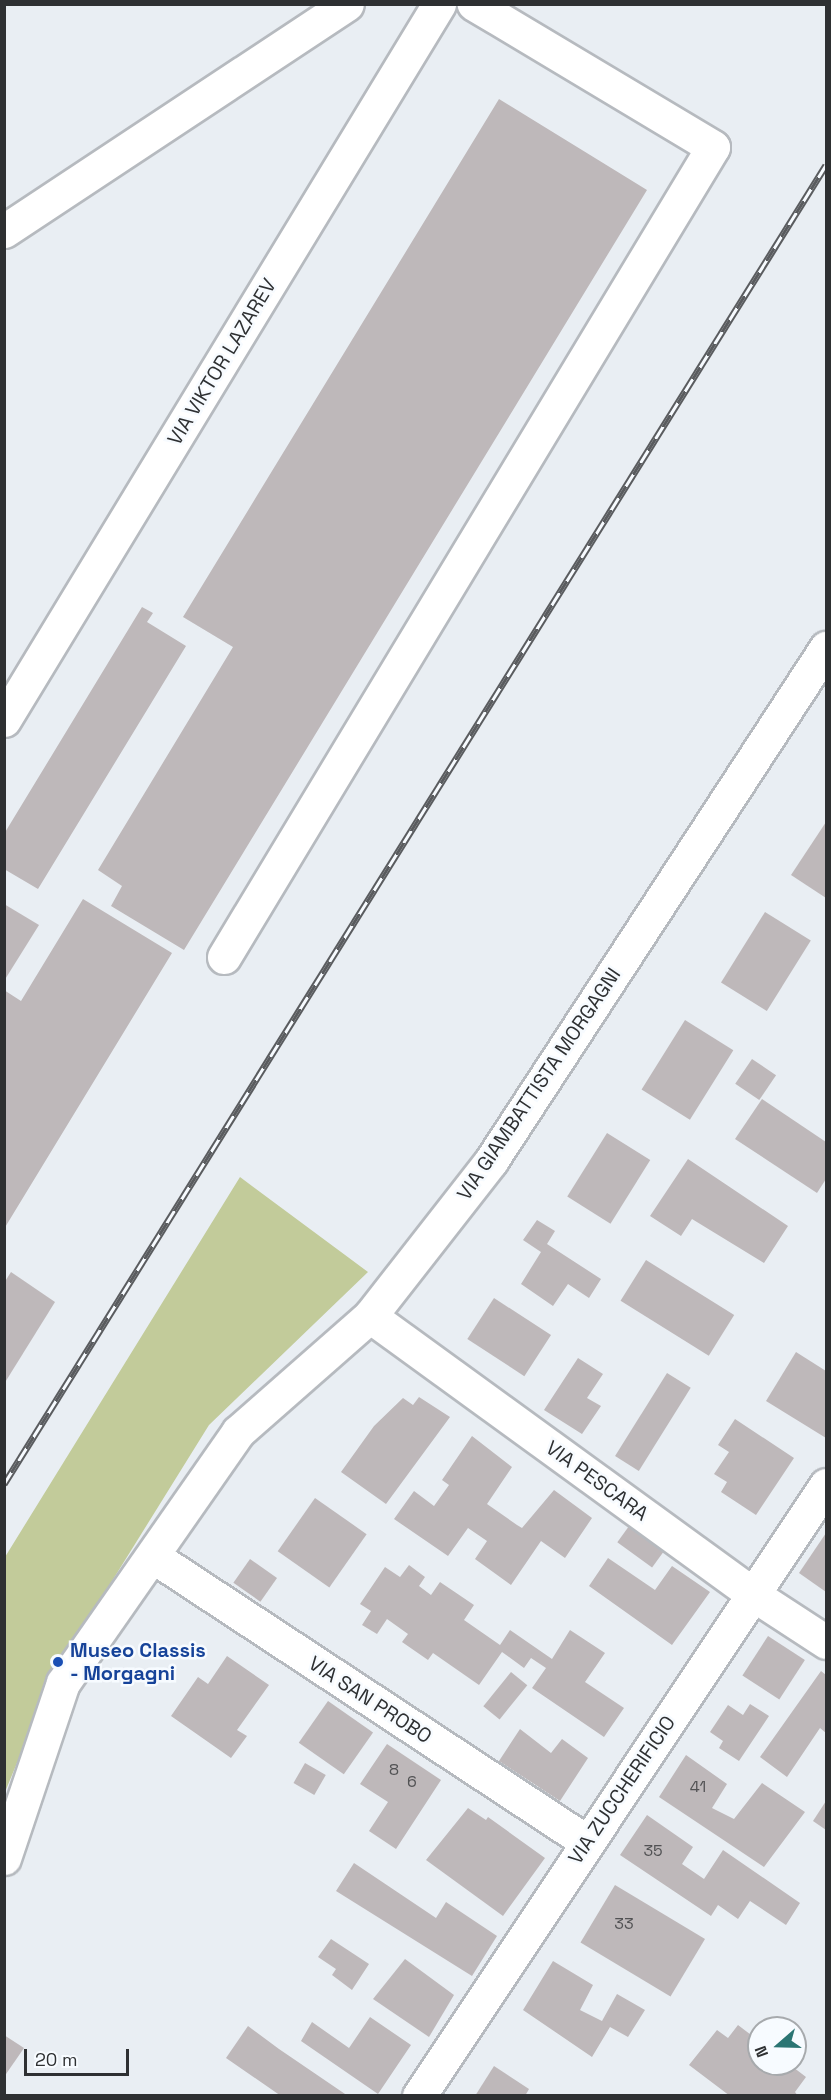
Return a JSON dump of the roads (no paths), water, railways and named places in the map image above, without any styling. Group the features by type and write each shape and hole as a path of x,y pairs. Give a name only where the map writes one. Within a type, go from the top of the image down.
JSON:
{"street":[{"path":"4,231 346,4"},
{"name":"VIA VIKTOR LAZAREV","path":"4,720 439,4"},
{"path":"224,957 712,147 474,4"},
{"name":"VIA GIAMBATTISTA MORGAGNI","path":"4,1858 63,1683 154,1557 238,1432 370,1316 491,1161 826,648"},
{"name":"VIA PESCARA","path":"370,1316 753,1595 826,1642"},
{"name":"VIA ZUCCHERIFICIO","path":"419,2096 826,1485"},
{"name":"VIA SAN PROBO","path":"154,1557 587,1842"}],"railway":[{"path":"4,1484 826,165"}],"place":[{"name":"Museo Classis - Morgagni","path":"58,1662"}]}
